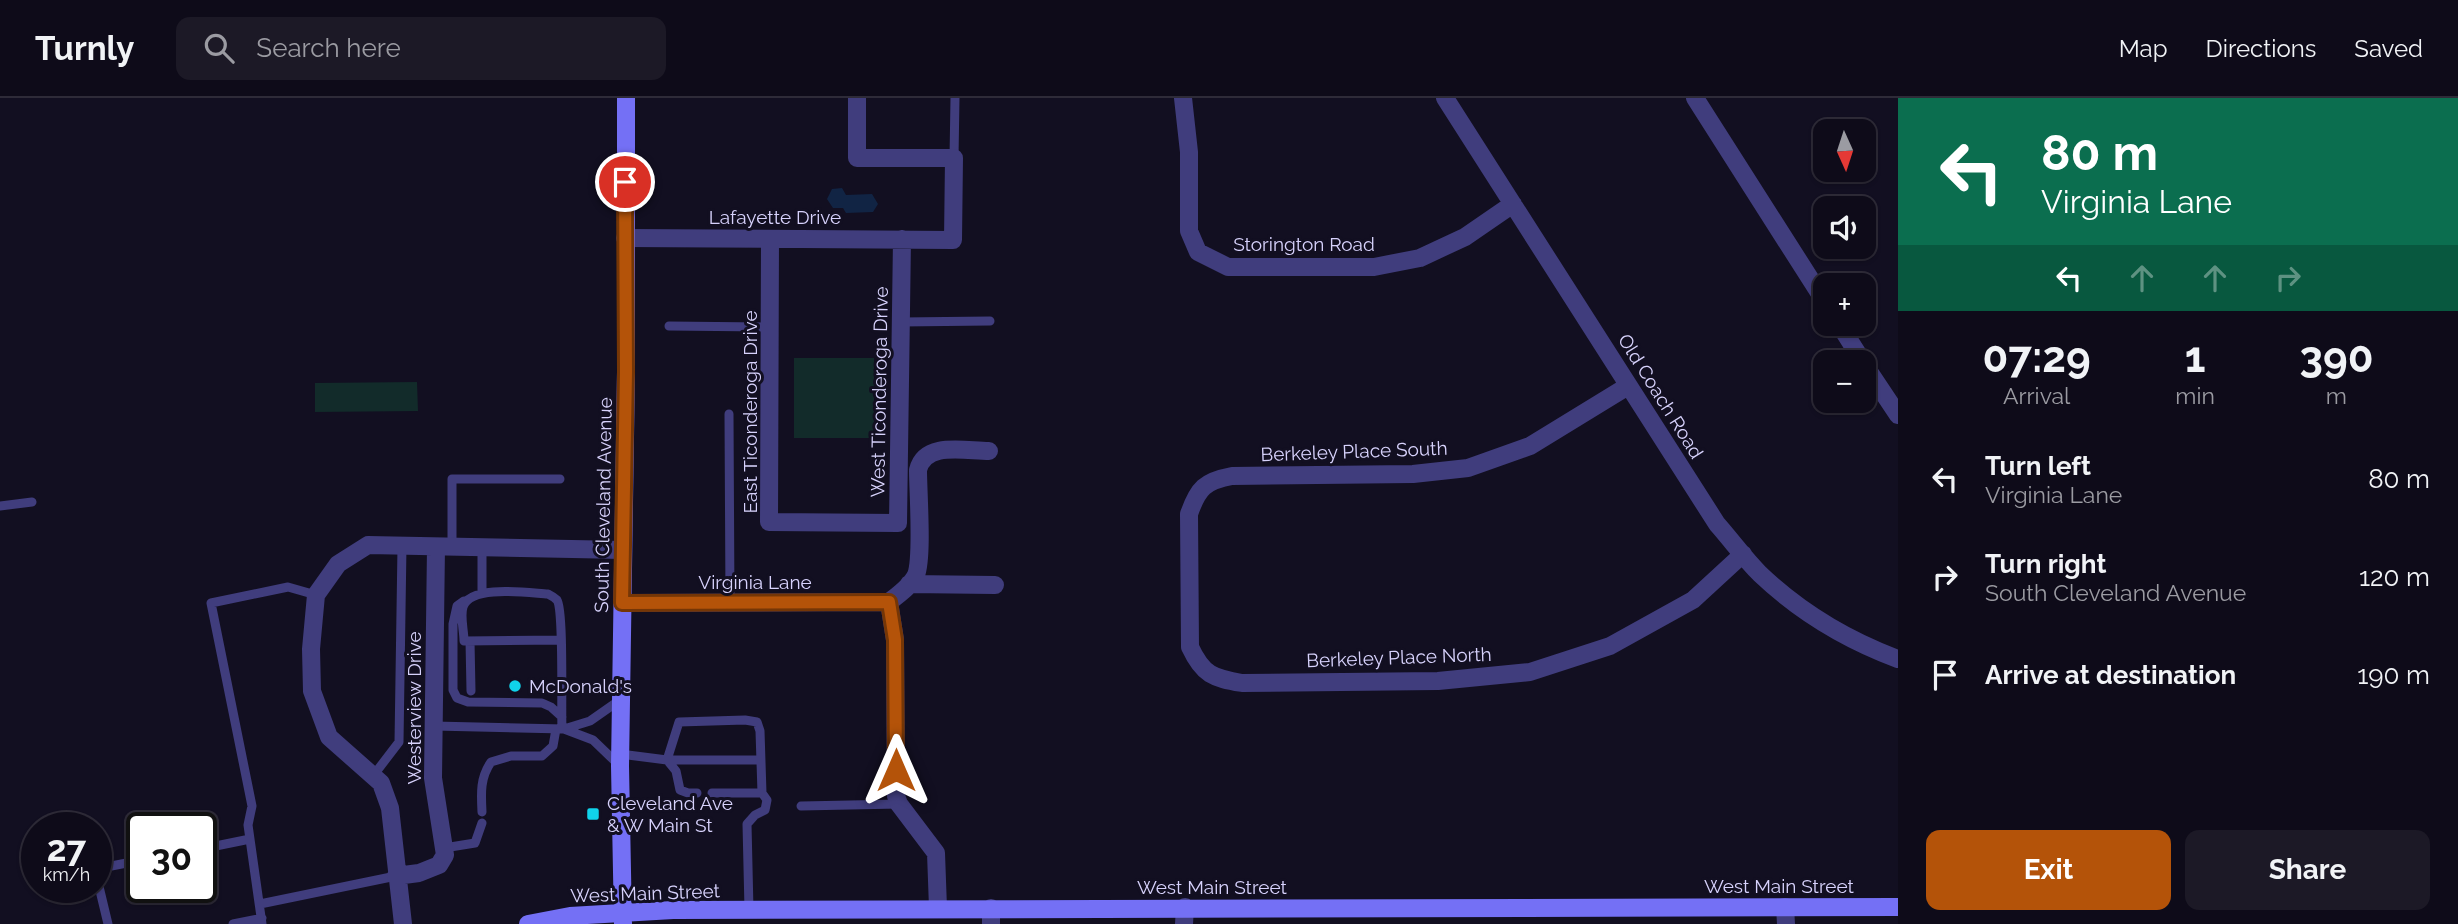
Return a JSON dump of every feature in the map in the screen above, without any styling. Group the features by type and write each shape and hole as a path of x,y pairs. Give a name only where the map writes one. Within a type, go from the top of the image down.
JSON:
{"main road":[{"name":"South Cleveland Avenue","path":"623,918 620,760 626,98"},
{"name":"West Main Street","path":"528,924 569,916 623,918 749,910 939,908 991,916 1785,916 1898,907"}],"street":[{"path":"857,98 857,158 954,158"},
{"name":"Storington Road","path":"1183,98 1189,152 1189,231 1198,252 1228,267 1374,267 1420,258 1465,237 1513,204"},
{"name":"Old Coach Road","path":"1446,98 1717,524 1761,574 1821,622 1863,646 1898,659"},
{"path":"1696,98 1813,283"},
{"name":"Lafayette Drive","path":"625,238 953,240 954,158"},
{"name":"East Ticonderoga Drive","path":"770,239 769,522 834,522"},
{"name":"West Ticonderoga Drive","path":"834,522 898,523 902,239"},
{"path":"1876,382 1898,415"},
{"name":"Berkeley Place South","path":"1190,580 1189,514 1194,499 1203,486 1217,479 1232,476 1413,474 1468,468 1530,446 1628,386"},
{"path":"939,908 936,853 899,804 896,796 895,640 889,602 915,576 918,559 920,461 927,453 937,451 989,451"},
{"path":"316,595 338,564 368,545 623,550"},
{"name":"Westerview Drive","path":"444,547 433,778 444,848"},
{"name":"Berkeley Place North","path":"1190,580 1191,647 1197,662 1206,672 1218,679 1241,683 1438,681 1530,671 1610,646 1693,600 1743,554"},
{"path":"909,584 995,585"},
{"name":"Westerview Drive","path":"316,595 311,649 312,691 329,737 381,783 390,808 403,924"},
{"name":"Virginia Lane","path":"622,603 889,602"},
{"path":"396,876 419,873 439,865 444,848"}],"lane":[{"path":"954,158 955,98"},
{"path":"901,322 990,321"},
{"path":"669,326 769,327"},
{"path":"729,414 730,603"},
{"path":"444,547 452,479 561,479"},
{"path":"0,506 32,502"},
{"path":"373,776 399,742 402,546"},
{"path":"482,548 482,592"},
{"path":"233,924 262,921 248,825 252,806 211,603 288,587 316,595"},
{"path":"482,812 484,773 491,762 511,756 542,756 553,746 561,729 562,717 560,610 557,599 548,594 482,592 457,606 453,624 453,690 457,698 468,702 542,703 562,717"},
{"path":"468,598 462,607 464,641 561,640"},
{"path":"470,640 471,691"},
{"path":"561,729 590,720 621,699"},
{"path":"667,760 680,722 757,722 762,793 767,800 765,810 755,815 747,824 749,910"},
{"path":"434,726 561,729 593,740 620,760 761,760"},
{"path":"667,760 676,771 680,790 697,793"},
{"path":"712,793 762,793"},
{"path":"801,806 899,804"},
{"path":"444,848 475,843 482,823"},
{"path":"217,846 250,839"},
{"path":"260,904 396,876"},
{"path":"103,903 108,924"}],"green space":[{"path":"794,358 874,358 874,438 794,438"},
{"path":"417,382 418,411 315,412 315,383"}],"water":[{"path":"842,188 846,195 872,194 878,204 873,212 846,213 843,208 833,208 827,199 832,189"}],"place":[{"name":"McDonald's","path":"515,686"},
{"name":"Cleveland Ave & W Main St","path":"593,814"}],"route":[{"path":"625,182 626,372 622,603 889,602 895,640 896,770"}]}
